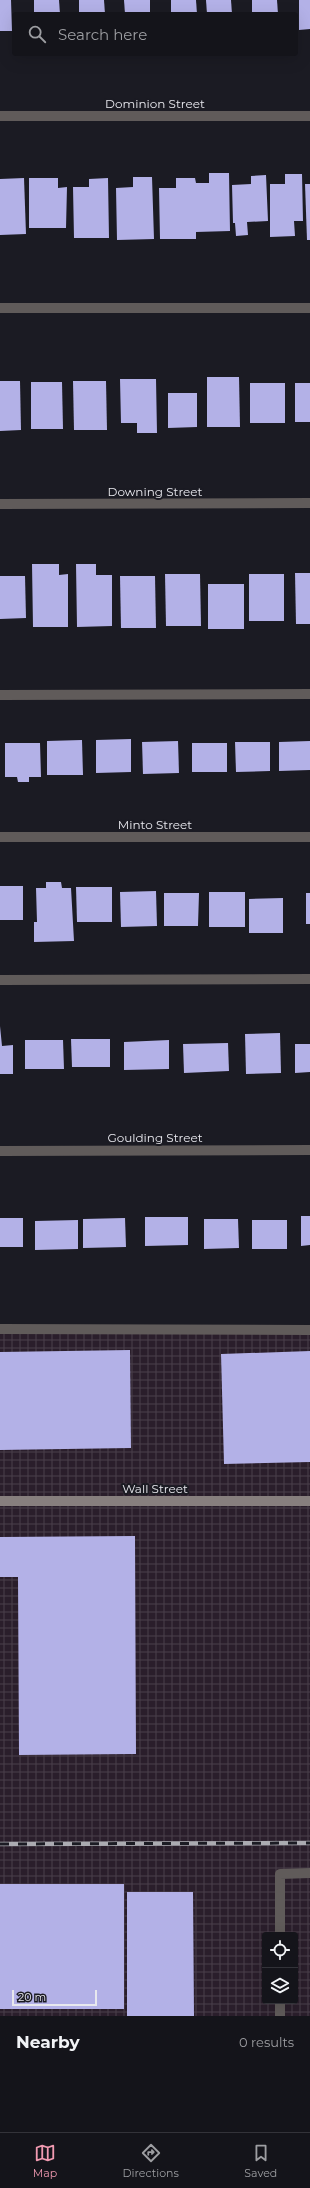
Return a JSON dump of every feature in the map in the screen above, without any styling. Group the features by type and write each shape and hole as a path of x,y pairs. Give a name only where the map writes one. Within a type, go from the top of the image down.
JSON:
{"main road":[{"name":"Wall Street","path":"0,1501 310,1500"}],"street":[{"name":"Dominion Street","path":"0,116 310,116"},
{"path":"0,308 310,308"},
{"name":"Downing Street","path":"0,504 310,503"},
{"path":"0,695 310,694"},
{"name":"Minto Street","path":"0,837 310,837"},
{"path":"0,980 310,979"},
{"name":"Goulding Street","path":"0,1151 310,1150"},
{"path":"0,1329 310,1330"},
{"path":"280,1932 280,1874 310,1873"},
{"path":"280,2004 280,2016"}],"shaded area":[{"path":"0,1334 310,1334 310,2016 0,2016"}],"building":[{"path":"0,0 11,0 12,31 0,31"},
{"path":"34,0 59,0 60,12 34,12"},
{"path":"79,0 104,0 105,12 79,12"},
{"path":"124,0 150,0 150,12 125,12"},
{"path":"171,0 196,0 197,12 171,12"},
{"path":"206,0 231,0 232,12 207,12"},
{"path":"252,0 277,0 278,12 252,12"},
{"path":"299,0 310,0 310,29 299,30"},
{"path":"209,173 229,173 230,231 196,232 196,239 160,239 159,188 176,188 176,178 195,178 196,183 209,183"},
{"path":"285,174 302,174 303,221 294,221 295,236 270,237 270,184 285,184"},
{"path":"266,175 268,221 247,222 248,235 236,236 235,223 233,223 232,185 251,184 251,176"},
{"path":"133,177 152,177 154,239 117,240 116,188 133,187"},
{"path":"24,178 26,234 0,235 0,179"},
{"path":"29,178 58,178 58,188 67,187 66,228 29,228"},
{"path":"108,178 109,238 74,238 73,187 89,187 89,179"},
{"path":"305,184 310,184 310,240 307,240"},
{"path":"207,377 239,377 240,427 207,427"},
{"path":"120,379 156,379 157,433 137,433 137,423 121,423"},
{"path":"0,381 20,381 21,430 0,431"},
{"path":"73,381 106,381 107,430 74,430"},
{"path":"31,382 62,382 63,429 31,429"},
{"path":"250,383 285,383 285,423 250,423"},
{"path":"295,383 310,383 310,422 295,422"},
{"path":"168,393 197,393 197,427 168,428"},
{"path":"32,564 59,564 59,575 68,574 68,627 33,627"},
{"path":"76,564 96,564 96,575 112,575 112,626 77,627"},
{"path":"295,573 310,573 310,624 296,624"},
{"path":"165,574 200,574 201,626 166,626"},
{"path":"249,574 284,574 284,621 249,621"},
{"path":"0,576 25,576 26,618 0,619"},
{"path":"120,576 155,576 156,628 121,628"},
{"path":"208,584 244,584 244,629 208,629"},
{"path":"131,739 131,772 96,773 96,740"},
{"path":"82,740 83,775 47,775 47,741"},
{"path":"178,741 179,773 143,774 142,742"},
{"path":"310,741 310,770 279,771 279,742"},
{"path":"235,742 270,742 270,771 236,772"},
{"path":"5,743 40,743 41,777 29,777 29,782 18,782 17,777 5,777"},
{"path":"192,743 227,743 227,772 192,772"},
{"path":"46,882 61,882 62,888 71,888 74,941 34,942 34,922 37,922 36,888 46,888"},
{"path":"0,886 23,886 23,920 0,920"},
{"path":"76,887 112,887 112,922 77,922"},
{"path":"156,891 157,926 121,927 120,892"},
{"path":"209,892 245,892 245,927 209,927"},
{"path":"164,893 199,893 198,926 164,926"},
{"path":"306,893 310,893 310,924 306,924"},
{"path":"283,898 283,933 249,933 249,899"},
{"path":"0,1026 2,1046 13,1045 13,1074 0,1074"},
{"path":"280,1033 281,1073 246,1074 245,1034"},
{"path":"71,1039 110,1039 110,1067 72,1067"},
{"path":"25,1040 63,1040 64,1069 25,1069"},
{"path":"169,1040 169,1069 124,1070 124,1042"},
{"path":"228,1043 229,1071 184,1073 183,1044"},
{"path":"295,1044 310,1044 310,1072 295,1073"},
{"path":"301,1216 310,1216 310,1245 301,1246"},
{"path":"145,1217 188,1217 188,1245 145,1246"},
{"path":"0,1218 23,1218 23,1247 0,1247"},
{"path":"125,1218 126,1247 83,1248 83,1219"},
{"path":"204,1219 238,1219 239,1248 204,1249"},
{"path":"78,1220 78,1249 35,1250 35,1221"},
{"path":"252,1220 287,1220 287,1249 252,1249"},
{"path":"130,1350 131,1448 0,1450 0,1352"},
{"path":"310,1351 310,1462 224,1464 221,1354"},
{"path":"135,1536 136,1754 19,1755 18,1577 0,1577 0,1537"},
{"path":"0,1884 124,1884 124,2009 0,2009"},
{"path":"127,1892 193,1892 194,2016 127,2016"}],"railway":[{"path":"0,1844 310,1843"}]}
